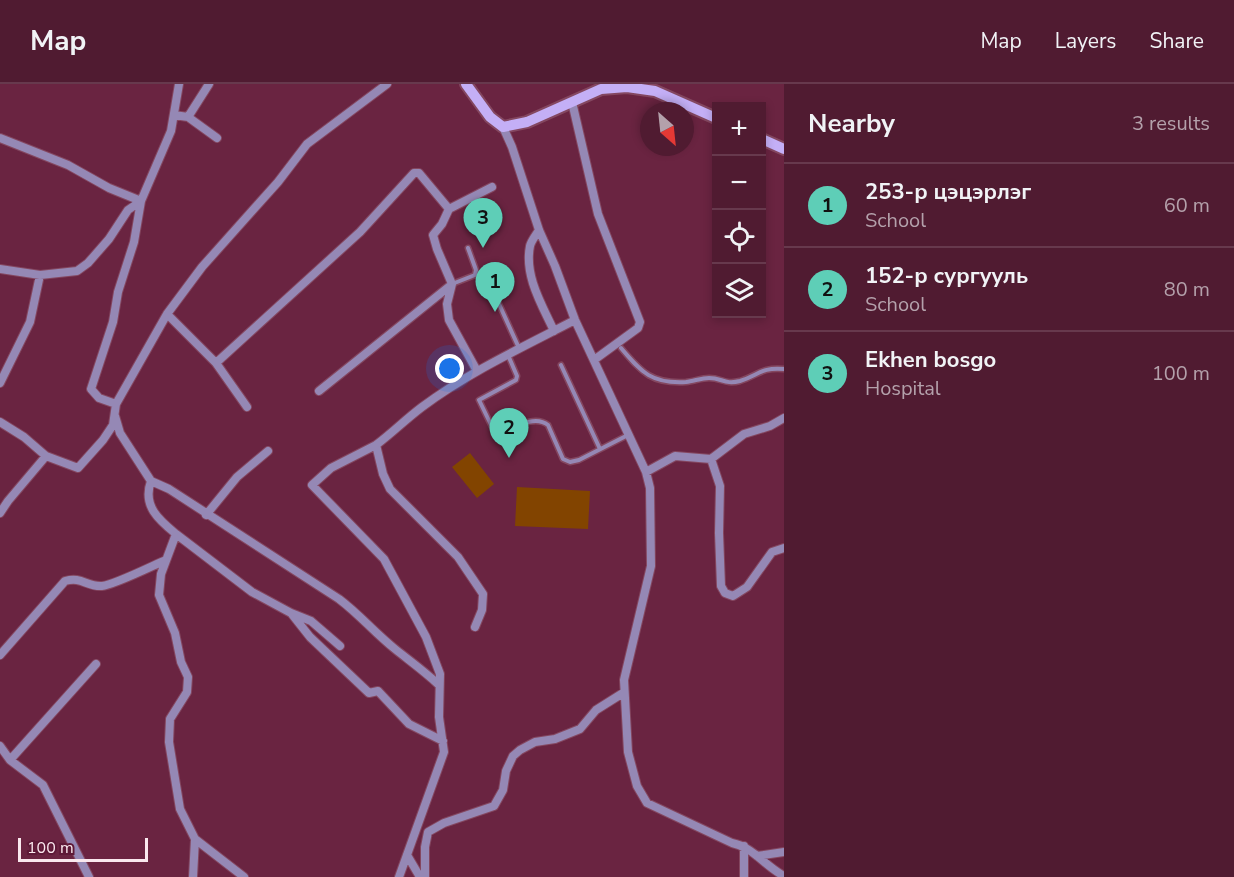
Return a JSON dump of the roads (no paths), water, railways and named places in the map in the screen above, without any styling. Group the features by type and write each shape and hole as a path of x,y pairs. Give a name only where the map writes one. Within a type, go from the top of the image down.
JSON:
{"main road":[{"path":"466,84 490,117 503,127 527,122 601,89 627,85 657,88 712,116"},
{"path":"766,141 784,149"}],"street":[{"path":"116,404 99,398 91,390 113,322 118,292 134,242 141,201 171,132 179,84"},
{"path":"188,117 209,84"},
{"path":"0,423 24,437 46,456 78,468 113,426 116,404 167,314 202,267 278,182 307,144 387,84"},
{"path":"572,102 598,214 640,322 638,327 594,360"},
{"path":"174,115 188,117 217,138"},
{"path":"503,127 512,147 539,230 575,320 646,472 650,488 651,566 624,680 623,693 628,752 637,786 647,803 732,843 744,846 784,876"},
{"path":"0,138 68,165 109,188 141,201"},
{"path":"216,363 360,232 414,172 419,173 449,209"},
{"path":"477,371 449,320 447,304 452,284 433,235 442,224 449,209 492,186"},
{"path":"0,269 40,276 77,271 88,263 109,238 128,210 141,201"},
{"path":"539,230 530,244 529,261 532,283 554,331"},
{"path":"0,383 30,322 40,276"},
{"path":"319,391 452,284"},
{"path":"167,314 216,363 247,407"},
{"path":"399,877 444,752 439,717 440,674 426,638 384,559 312,485 331,468 376,445 423,406 477,371 575,320"},
{"path":"114,415 120,433 151,482 169,489 339,599 438,684"},
{"path":"646,472 675,456 711,459 744,434 770,426 784,418"},
{"path":"376,445 383,474 390,489 458,557 483,594 482,610 475,627"},
{"path":"206,514 237,477 268,451"},
{"path":"0,513 46,456"},
{"path":"711,459 720,486 720,570 721,586 725,592 733,596 747,587 772,552 784,548"},
{"path":"151,482 147,492 150,507 160,522 252,592 311,621 340,646"},
{"path":"176,534 161,574 159,595 175,633 181,662 188,676 187,692 170,719 169,741 180,809 195,839 244,877"},
{"path":"0,655 65,581 75,578 89,584 104,586 166,560"},
{"path":"291,613 310,638 369,693 378,691 409,724 443,741"},
{"path":"10,760 96,664"},
{"path":"425,877 425,847 428,832 444,823 494,806 503,790 506,771 513,756 536,742 555,739 580,729 596,710 623,693"},
{"path":"0,746 10,760 43,785 89,877"},
{"path":"194,877 195,839"},
{"path":"744,846 744,877"},
{"path":"757,856 784,852"},
{"path":"407,855 420,877"}],"lane":[{"path":"452,284 475,274 476,270 468,248"},
{"path":"489,282 520,349"},
{"path":"621,348 640,370 655,380 672,383 709,378 727,383 742,380 759,371 771,368 784,369"},
{"path":"508,355 517,376 516,380 479,400 495,433 501,434 536,419 548,425 563,459 570,462 579,460 629,435"},
{"path":"561,365 600,450"}],"place":[{"name":"Ekhen bosgo","path":"483,248"},
{"name":"253-р цэцэрлэг","path":"495,312"},
{"name":"152-р сургууль","path":"509,458"}]}
